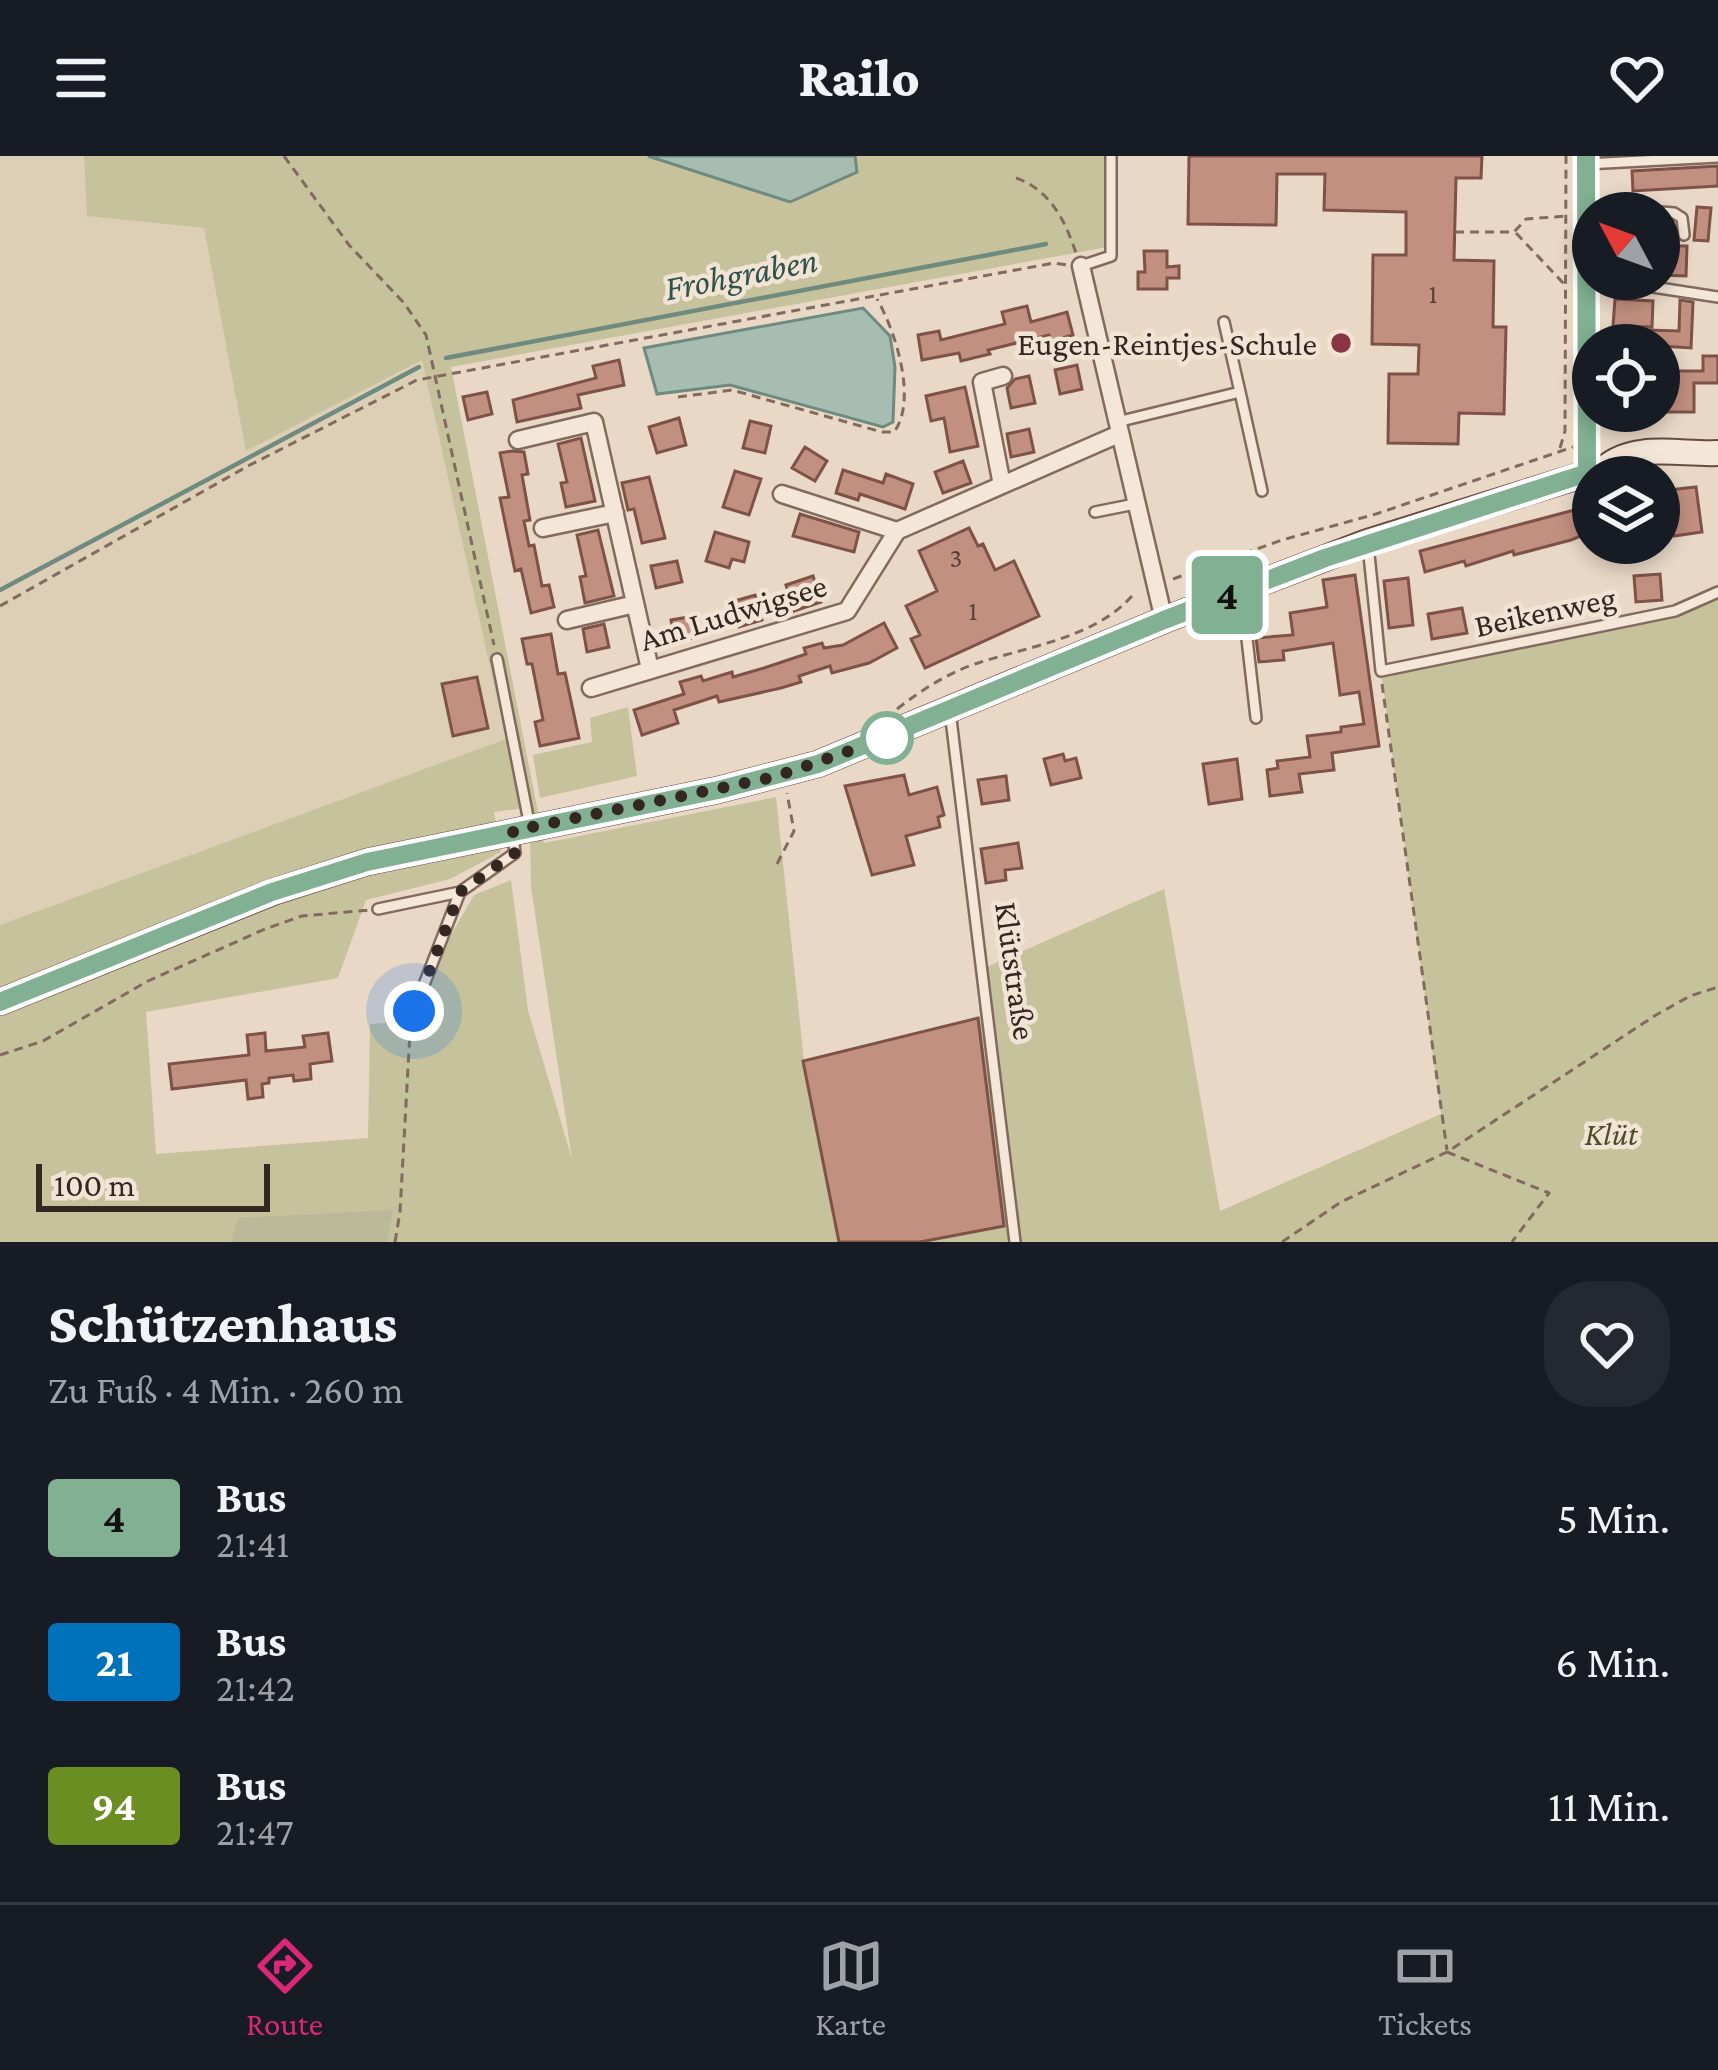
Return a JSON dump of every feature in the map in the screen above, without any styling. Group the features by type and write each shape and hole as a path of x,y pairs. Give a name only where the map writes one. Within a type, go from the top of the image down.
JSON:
{"main road":[{"path":"1629,456 1664,450 1682,456 1718,453"},
{"path":"0,1002 272,892 367,862 783,775 836,758 1164,620 1367,542 1572,478"}],"street":[{"path":"1586,160 1586,192"},
{"path":"1081,266 1164,620"},
{"path":"1589,456 1584,445 1592,300"},
{"path":"1002,485 982,382 1003,376"},
{"path":"518,440 594,422 650,669"},
{"path":"782,494 897,531 1118,428"},
{"path":"543,528 615,513"},
{"name":"Am Ludwigsee","path":"591,688 847,611 897,531"},
{"path":"567,620 635,604"}],"lane":[{"path":"1081,266 1111,256 1111,156"},
{"path":"1586,160 1718,157"},
{"path":"1680,217 1684,235"},
{"path":"1680,291 1718,297"},
{"path":"1224,322 1262,491"},
{"path":"1118,428 1240,392"},
{"path":"1095,512 1135,504"},
{"path":"1367,542 1381,671"},
{"path":"1241,590 1256,718"},
{"name":"Beikenweg","path":"1381,671 1675,611 1718,592"},
{"path":"378,909 460,892 515,853 521,829 497,659"},
{"name":"Klütstraße","path":"950,710 1015,1242"},
{"path":"411,1018 460,892"}],"path":[{"path":"284,156 349,245 404,302 426,335 497,659"},
{"path":"1560,449 1565,431 1566,156"},
{"path":"0,606 248,466 417,380 1054,263 1081,266 1056,207 1032,184 1016,178"},
{"path":"1514,232 1526,219 1567,216"},
{"path":"1455,232 1514,232 1567,287"},
{"path":"678,397 732,390 894,432 900,425 903,380 895,330 876,298"},
{"path":"1167,580 1584,445"},
{"path":"887,716 931,683 979,662 1021,654 1114,615 1132,596"},
{"path":"1381,671 1447,1152"},
{"path":"777,864 794,831 783,775"},
{"path":"0,1055 43,1042 148,981 265,929 302,916 378,909"},
{"path":"1282,1242 1341,1202 1447,1152 1656,1015 1718,987"},
{"path":"395,1242 411,1018"},
{"path":"1447,1152 1549,1192 1512,1242"}],"shaded area":[{"path":"0,156 84,156 88,216 204,228 246,450 422,359 506,739 0,925"},
{"path":"648,156 855,156 857,172 790,202"},
{"path":"863,308 890,336 895,367 893,422 883,427 730,385 657,394 644,348"},
{"path":"393,1210 387,1242 231,1242 238,1218"}],"green space":[{"name":"Klüt","path":"84,156 648,156 790,202 857,172 855,156 1108,156 1108,247 451,367 544,843 776,797 804,1061 989,1015 982,969 1164,889 1220,1211 1441,1114 1381,671 1675,611 1718,592 1718,1242 0,1242 0,925 506,739 422,360 246,451 204,228 87,216","holes":["524,808 530,827 531,887 572,1159 528,1010 511,880 474,895 401,1022 370,1024 368,1138 156,1154 146,1012 338,978 366,900 450,879 501,852 494,812"]},
{"path":"628,707 637,776 540,798 533,755 592,742 590,718"}],"building":[{"path":"1189,156 1482,156 1481,178 1456,178 1454,260 1494,261 1493,327 1506,327 1504,414 1459,413 1458,444 1388,443 1389,374 1418,374 1419,345 1372,344 1373,255 1406,255 1406,212 1324,210 1325,174 1277,174 1276,225 1188,224"},
{"path":"1718,166 1718,186 1633,191 1632,171"},
{"path":"1697,207 1711,208 1708,241 1694,240"},
{"path":"1680,246 1687,246 1686,276 1680,276"},
{"path":"1144,251 1167,251 1167,267 1179,266 1179,278 1167,278 1167,289 1138,289 1138,272 1145,272"},
{"path":"1615,300 1653,301 1652,324 1613,324"},
{"path":"1680,300 1693,302 1691,348 1680,347"},
{"path":"1027,306 1031,322 1067,312 1073,335 1051,341 1049,335 961,361 959,353 922,360 918,335 939,331 941,340 1005,324 1002,312"},
{"path":"1703,356 1718,356 1718,383 1694,383 1694,412 1680,412 1680,371 1703,371"},
{"path":"619,360 624,385 578,395 581,408 517,422 513,400 596,378 593,366"},
{"path":"1077,365 1082,389 1060,394 1055,370"},
{"path":"1029,376 1035,403 1011,408 1007,388 1015,379"},
{"path":"965,387 978,446 950,452 944,418 931,421 926,396"},
{"path":"487,392 492,414 468,420 463,397"},
{"path":"679,418 686,445 657,453 649,427"},
{"path":"750,421 771,426 765,453 743,448"},
{"path":"1029,429 1034,452 1011,457 1007,434"},
{"path":"581,438 595,501 566,507 561,483 567,482 558,444"},
{"path":"805,447 827,461 815,481 792,468"},
{"path":"524,452 528,474 522,475 530,520 524,521 542,586 549,585 554,607 531,613 521,569 515,571 500,498 509,497 500,453"},
{"path":"963,461 971,483 943,493 935,472"},
{"path":"843,470 883,483 886,474 913,484 905,509 860,494 858,500 836,493"},
{"path":"735,471 761,479 749,515 723,507"},
{"path":"649,477 665,538 642,543 622,483"},
{"path":"1696,487 1702,532 1680,535 1680,489"},
{"path":"1572,511 1571,540 1425,572 1420,551"},
{"path":"800,514 859,532 854,552 793,536"},
{"path":"969,528 995,570 1014,561 1039,616 925,668 911,639 920,635 906,606 937,591 919,551"},
{"path":"598,530 614,596 585,603 580,577 586,576 577,535"},
{"path":"715,532 749,542 744,562 732,559 729,568 706,561"},
{"path":"677,561 682,582 656,588 651,566"},
{"path":"1660,574 1662,600 1636,602 1634,576"},
{"path":"1355,575 1379,746 1332,753 1334,770 1299,774 1302,792 1270,796 1267,770 1278,768 1277,761 1310,757 1307,736 1364,724 1359,692 1340,695 1333,643 1283,651 1284,660 1259,662 1256,638 1293,635 1290,613 1327,607 1323,580"},
{"path":"813,576 821,602 794,611 786,585"},
{"path":"1408,578 1413,625 1389,628 1384,581"},
{"path":"755,595 762,620 739,627 731,602"},
{"path":"1462,608 1467,633 1432,639 1428,614"},
{"path":"694,616 698,637 675,641 671,620"},
{"path":"884,623 897,648 869,663 832,673 830,666 799,676 801,682 719,702 717,696 674,710 678,723 642,735 634,710 684,694 680,682 732,672 733,677 806,654 804,648 822,643 824,648 843,645"},
{"path":"604,624 609,647 587,652 583,629"},
{"path":"551,634 558,674 565,673 579,738 540,746 535,722 543,720 522,639"},
{"path":"477,677 488,728 453,736 442,684"},
{"path":"1063,754 1065,761 1076,758 1081,778 1051,785 1044,759"},
{"path":"1237,759 1242,799 1209,804 1203,764"},
{"path":"904,775 909,795 937,787 944,815 938,817 940,827 906,836 914,865 872,875 845,786"},
{"path":"1006,776 1009,800 982,804 978,780"},
{"path":"1018,843 1022,868 1005,870 1006,880 986,883 981,849"},
{"path":"978,1018 1004,1226 920,1242 839,1242 803,1061"},
{"path":"265,1033 266,1051 305,1047 303,1036 328,1033 332,1061 310,1064 311,1079 269,1078 269,1083 262,1084 263,1097 248,1099 246,1080 172,1089 169,1064 249,1055 247,1035"}],"waterway":[{"name":"Frohgraben","path":"446,358 1046,244"},
{"name":"Frohgraben","path":"0,590 419,367"}],"bus line":[{"name":"4","path":"0,1002 272,892 367,862 718,790 818,764 1164,620 1367,542 1587,473 1586,156"}],"place":[{"name":"Eugen-Reintjes-Schule","path":"1341,343"}],"route":[{"path":"414,1011 460,892 515,853 513,831 774,777 887,738"}]}
